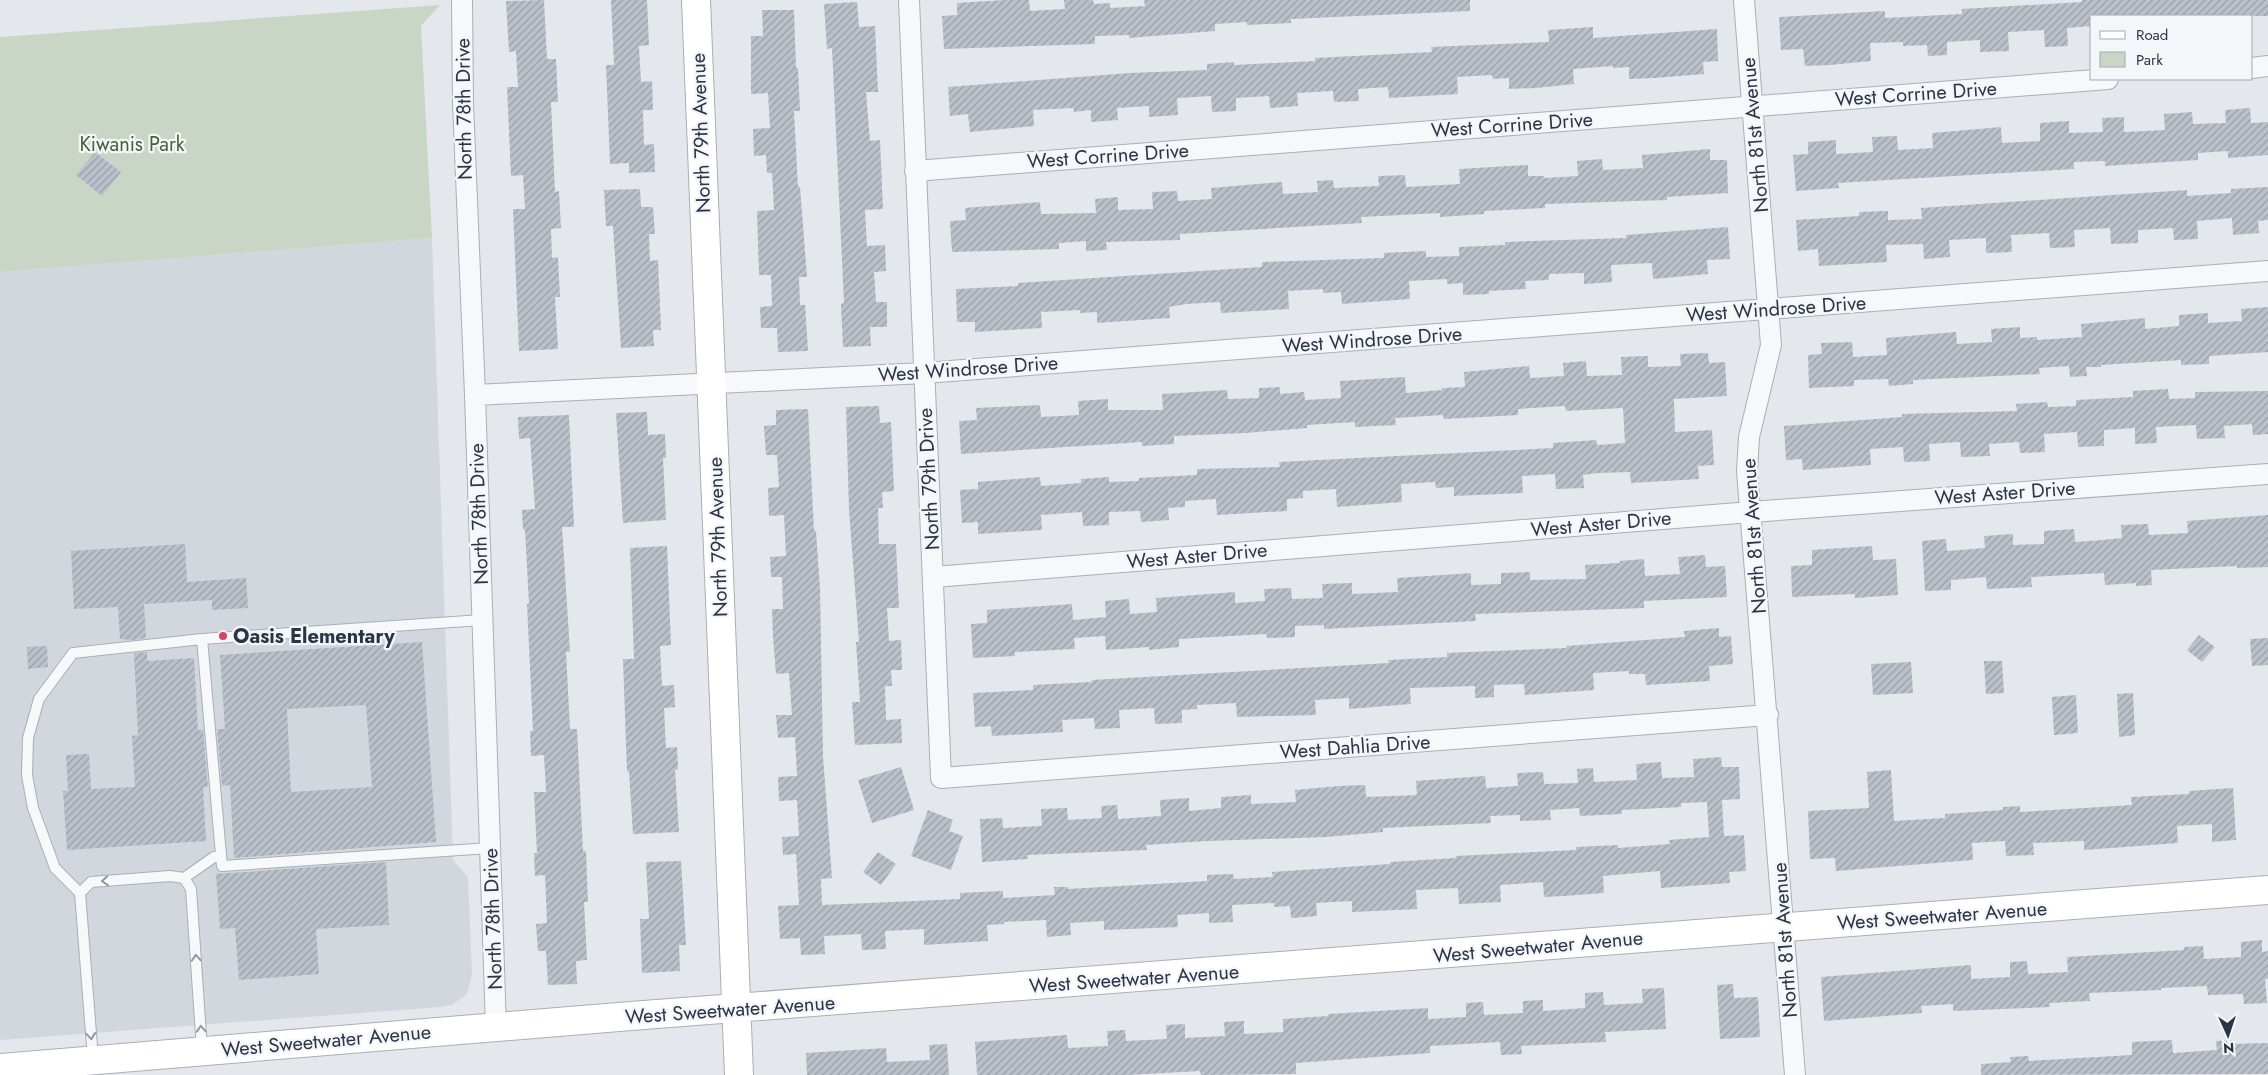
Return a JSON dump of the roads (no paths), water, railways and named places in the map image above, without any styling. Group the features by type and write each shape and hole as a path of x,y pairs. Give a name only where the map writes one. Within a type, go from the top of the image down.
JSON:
{"street":[{"name":"North 78th Drive","path":"462,0 463,122 476,395 496,1028"},
{"name":"North 79th Avenue","path":"696,0 739,1075"},
{"name":"North 79th Drive","path":"909,0 941,778"},
{"name":"North 81st Avenue","path":"1744,0 1770,310 1771,345 1749,437 1747,471 1768,716 1795,1075"},
{"path":"2253,68 2268,66"},
{"name":"West Corrine Drive","path":"916,171 2095,80"},
{"name":"West Windrose Drive","path":"476,395 924,373 2268,271"},
{"name":"West Aster Drive","path":"934,577 1751,512 2268,474"},
{"name":"West Dahlia Drive","path":"941,778 1768,716"},
{"name":"West Sweetwater Avenue","path":"0,1068 2268,890"}],"lane":[{"path":"93,1060 80,893 55,868 33,808 27,774 28,738 39,699 73,653 202,639 482,620"},
{"path":"202,639 222,866 490,848"},
{"path":"80,893 91,882 170,876 184,878 214,857 221,857"},
{"path":"184,878 191,889 202,1051"}],"place":[{"name":"Oasis Elementary","path":"223,636"}],"park label":[{"name":"Kiwanis Park","path":"132,144"}]}
